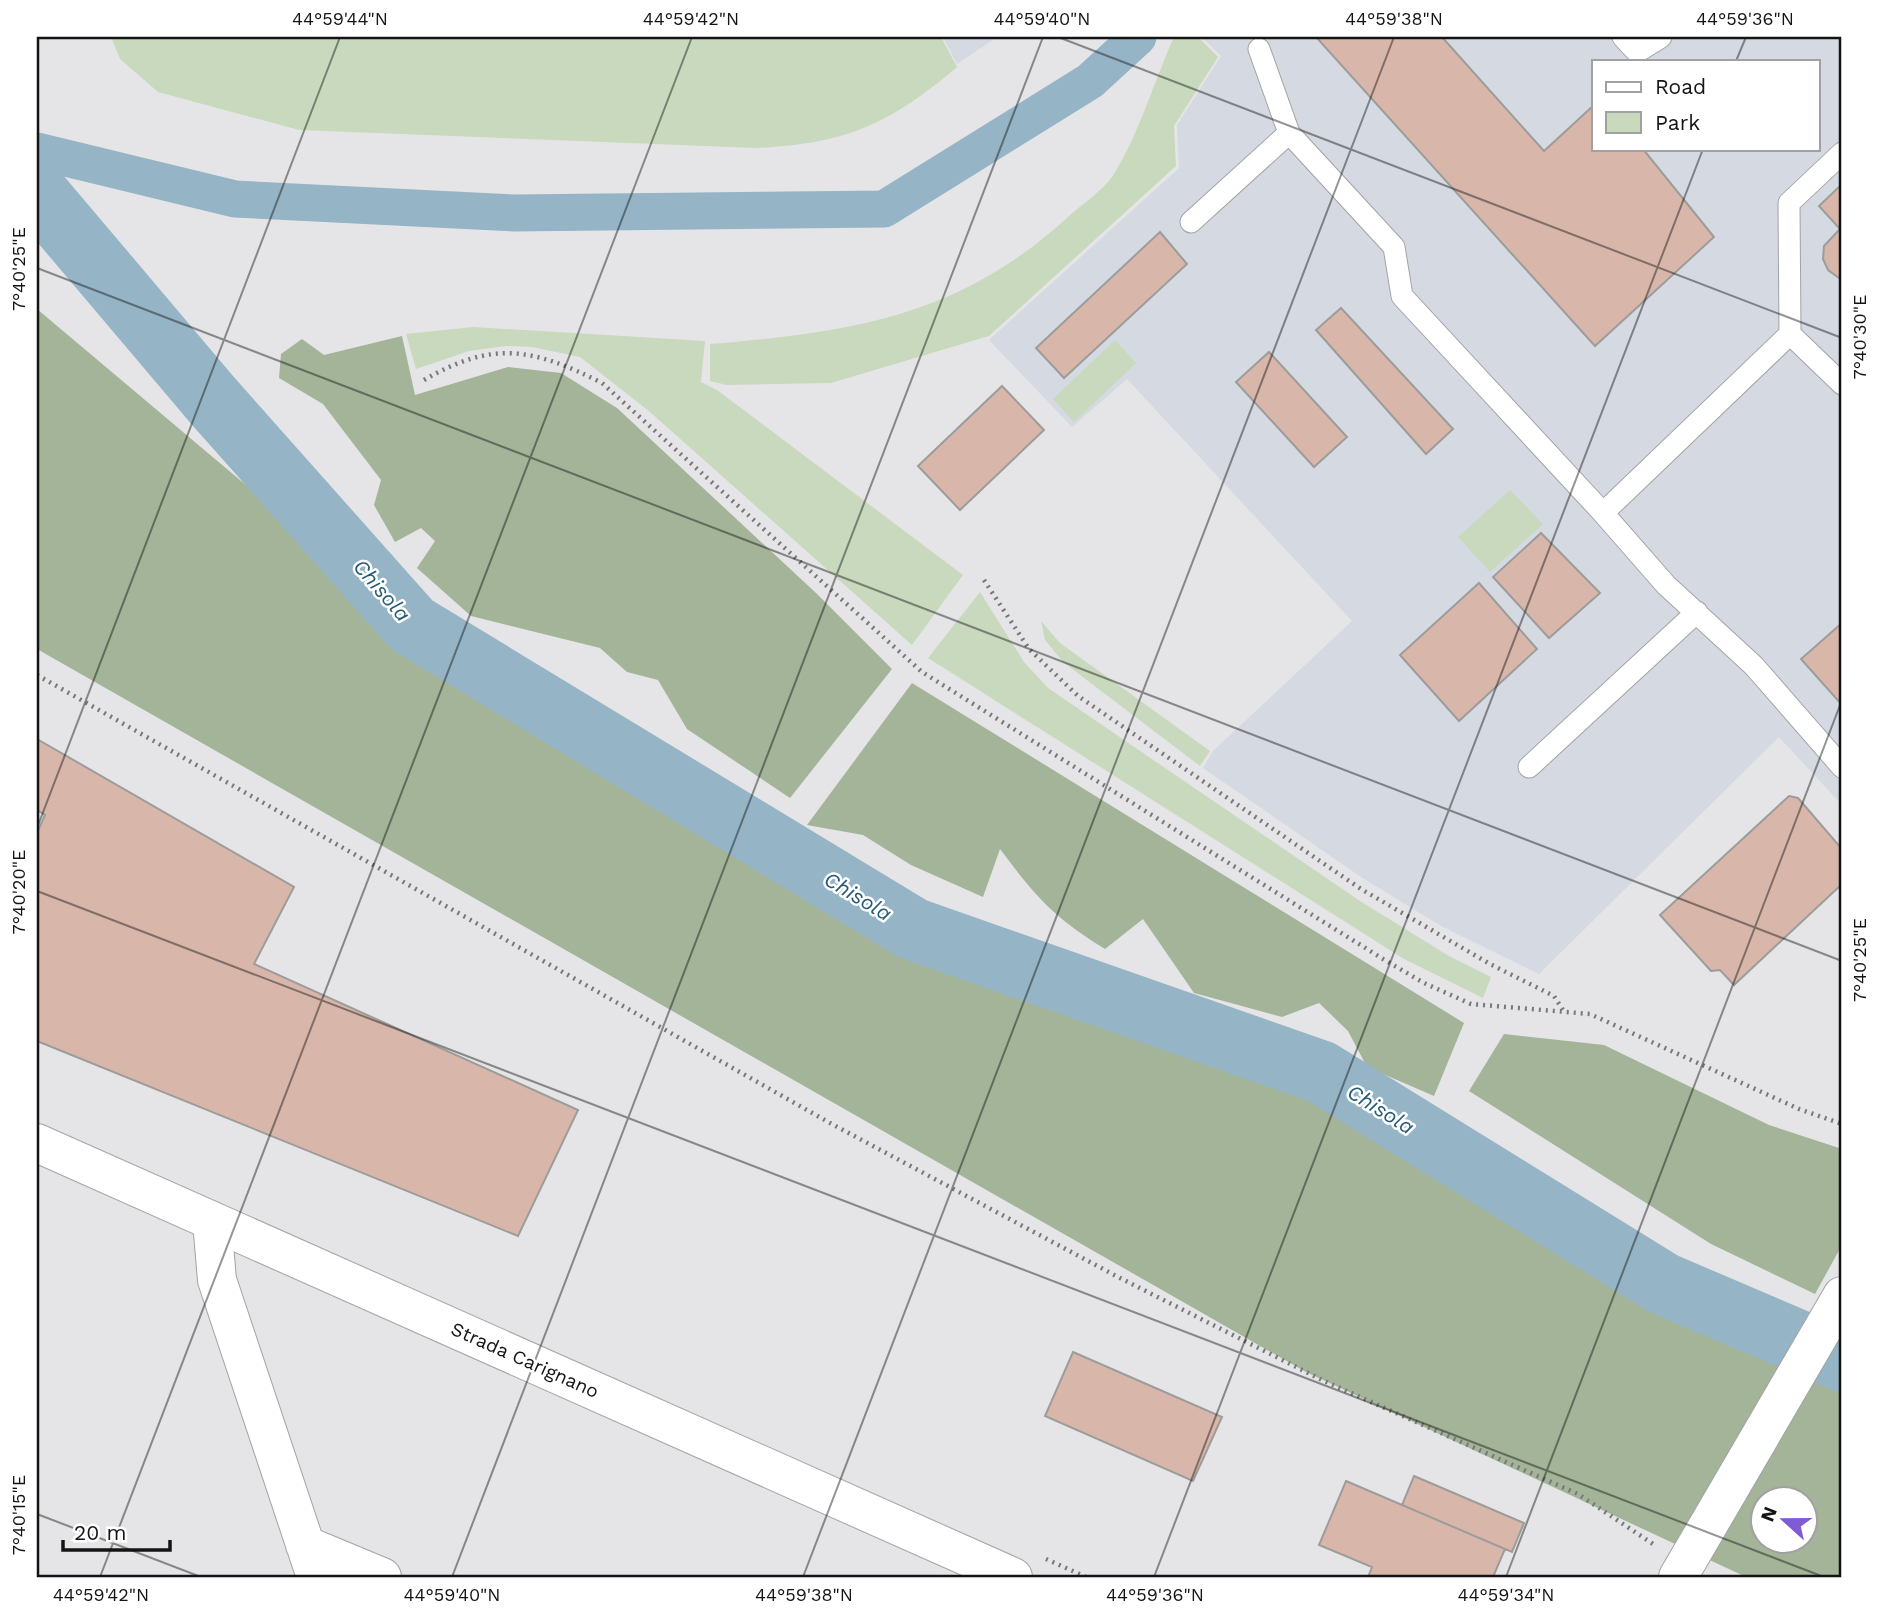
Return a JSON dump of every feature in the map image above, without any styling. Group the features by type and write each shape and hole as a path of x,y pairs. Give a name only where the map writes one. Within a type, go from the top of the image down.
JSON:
{"main road":[{"name":"Strada Carignano","path":"37,1143 1013,1577"},
{"path":"212,1221 217,1280 311,1561 382,1577"},
{"path":"1682,1571 1842,1296"}],"lane":[{"path":"1623,37 1637,52 1661,37"},
{"path":"1259,49 1289,133 1394,247 1402,296 1604,513 1666,585 1754,666 1842,767"},
{"path":"1191,222 1289,133"},
{"path":"1842,153 1789,203 1790,334 1842,384"},
{"path":"1604,513 1790,334"},
{"path":"1529,767 1697,612"}],"path":[{"path":"424,380 454,362 503,351 556,360 602,383 922,672 1424,983 1471,1004 1590,1014 1799,1108 1842,1124"},
{"path":"984,580 1029,649 1078,696 1361,889 1490,964 1554,996 1564,1011"},
{"path":"37,675 830,1123 1118,1277 1322,1380 1578,1494 1682,1571"}],"shaded area":[{"path":"943,37 997,37 957,64"},
{"path":"1202,37 1842,37 1842,805 1779,737 1539,974 1441,926 1361,877 1203,768 1213,751 1352,621 1127,379 1072,427 989,340 1179,168 1177,125 1221,56"}],"green space":[{"path":"111,37 941,37 957,67 909,104 864,128 815,142 755,148 299,130 158,92 120,59"},
{"path":"1174,37 1198,37 1218,57 1174,126 1176,166 989,336 831,383 727,385 710,381 710,344 810,333 901,314 944,298 986,277 1027,251 1110,180 1139,124"},
{"path":"37,309 412,625 913,929 1321,1072 1664,1284 1842,1360 1842,1577 1746,1577 1306,1372 37,649"},
{"path":"473,327 705,341 701,382 717,390 963,575 912,645 650,412 580,357 532,347 505,346 469,351 416,369 406,334"},
{"path":"402,336 415,395 508,367 561,373 617,408 816,593 892,669 790,798 687,729 658,680 627,672 600,648 471,616 417,568 435,541 421,528 395,542 374,505 381,480 323,404 279,378 281,354 302,339 324,355"},
{"path":"1115,340 1136,363 1074,422 1053,399"},
{"path":"1510,490 1543,524 1490,572 1458,537"},
{"path":"980,592 1024,662 1048,688 1360,901 1449,956 1491,977 1483,998 1404,959 928,658"},
{"path":"1041,621 1060,643 1210,751 1200,766 1063,662 1045,640"},
{"path":"912,683 1464,1023 1434,1096 1367,1067 1348,1031 1319,1003 1282,1017 1194,993 1143,919 1105,949 1046,905 1000,849 983,897 911,865 863,835 807,825"},
{"path":"1504,1034 1604,1045 1769,1125 1842,1149 1842,1245 1815,1294 1711,1244 1469,1091"}],"building":[{"path":"1316,37 1442,37 1544,151 1592,107 1592,150 1644,150 1714,237 1595,346"},
{"path":"1842,184 1842,280 1828,270 1823,259 1824,246 1840,229 1819,206"},
{"path":"1160,232 1187,264 1064,378 1036,348"},
{"path":"1341,308 1453,429 1426,454 1316,330"},
{"path":"1269,352 1347,437 1314,467 1236,382"},
{"path":"1002,386 1044,430 960,510 918,466"},
{"path":"1541,533 1600,593 1549,638 1493,577"},
{"path":"1479,583 1537,649 1459,721 1400,655"},
{"path":"1842,623 1842,705 1801,659"},
{"path":"37,739 294,887 254,964 578,1110 518,1236 37,1041 37,833 45,815 37,810"},
{"path":"1789,796 1798,798 1842,849 1842,884 1734,985 1720,970 1711,971 1660,915"},
{"path":"1073,1352 1222,1417 1193,1481 1045,1416"},
{"path":"1414,1476 1524,1523 1512,1552 1402,1505"},
{"path":"1346,1481 1505,1549 1493,1577 1368,1577 1372,1567 1319,1545"}],"waterway":[{"path":"37,151 235,199 514,213 884,209 1090,81 1138,37"},
{"name":"Chisola","path":"37,193 213,401 412,625 913,929 1321,1072 1664,1284 1842,1360"}]}
